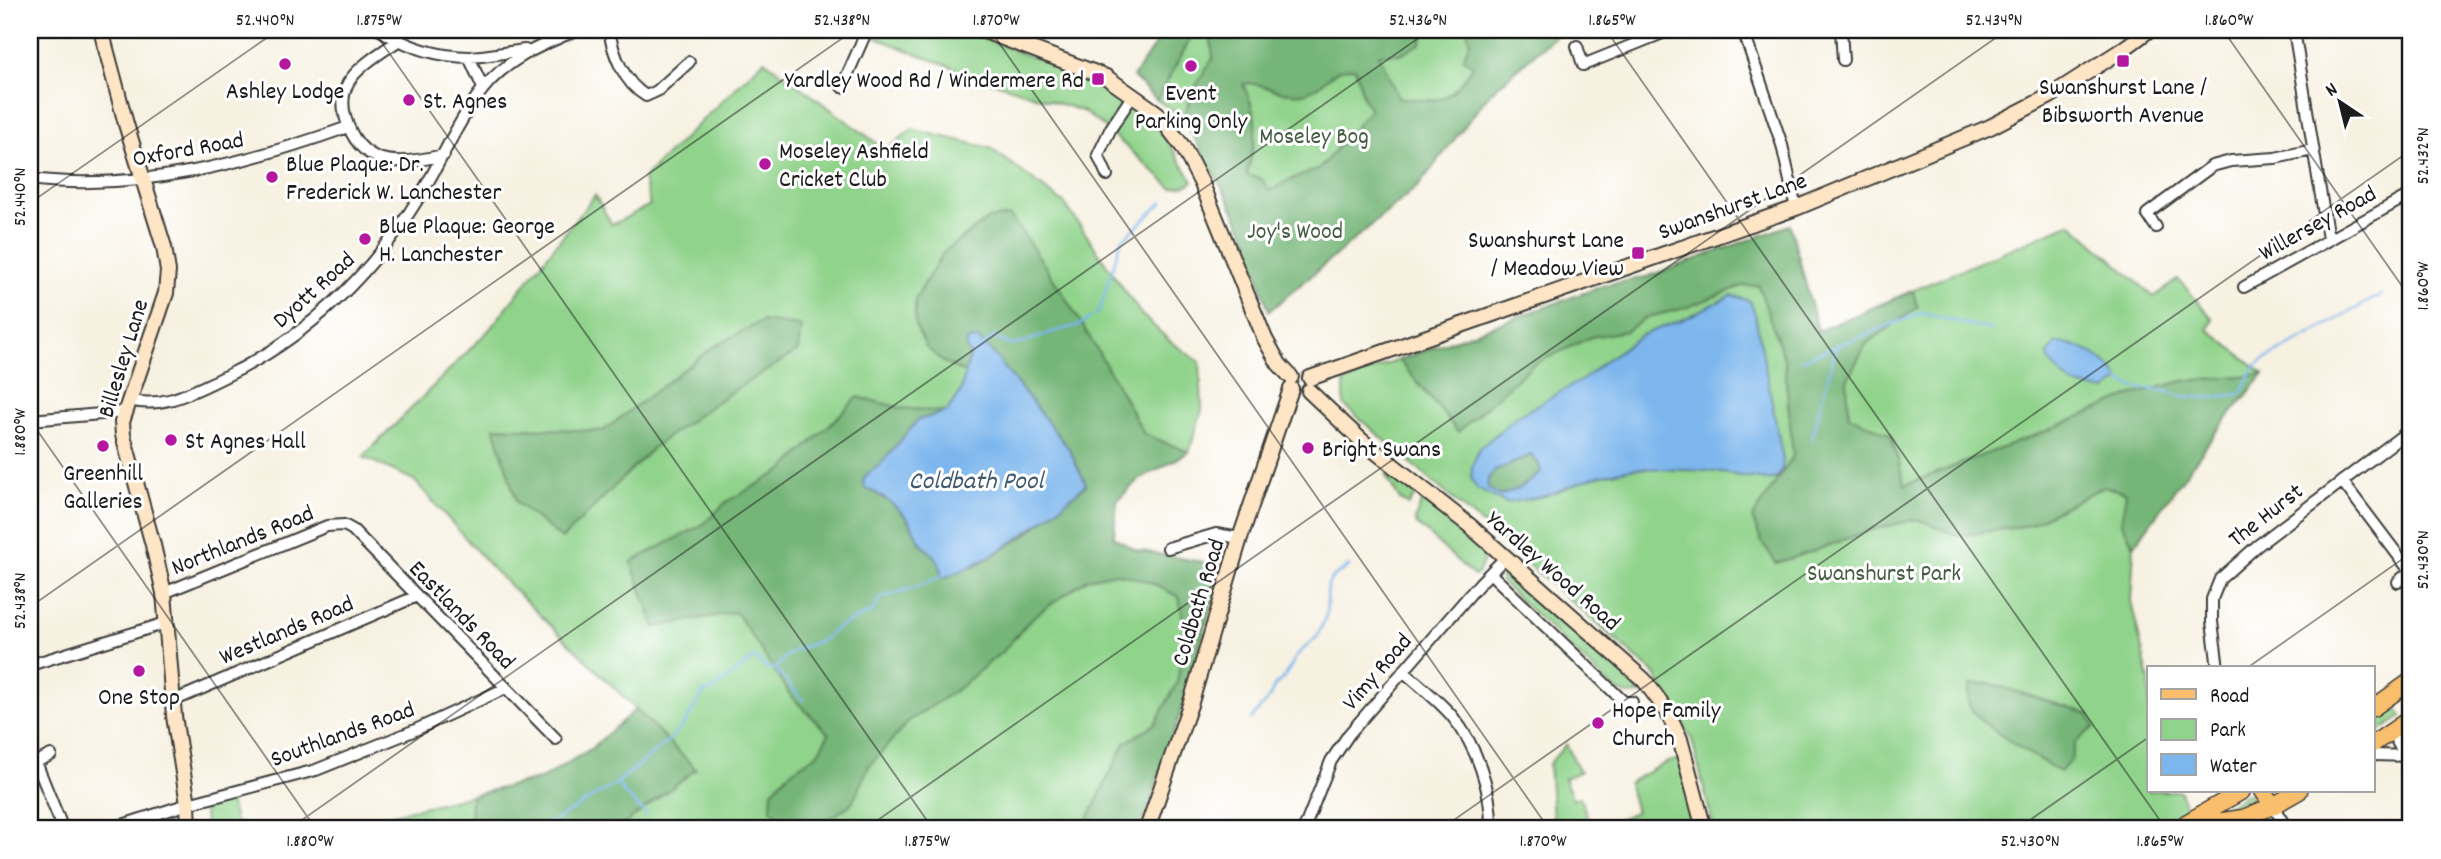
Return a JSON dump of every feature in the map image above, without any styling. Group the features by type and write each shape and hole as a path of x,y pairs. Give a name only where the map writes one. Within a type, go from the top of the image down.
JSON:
{"main road":[{"path":"2374,707 2411,681"},
{"path":"2374,743 2409,720 2391,696"},
{"path":"2178,828 2240,792"},
{"path":"2264,792 2273,806"},
{"path":"2178,828 2215,826 2243,818 2273,806 2297,792"}],"street":[{"name":"Billesley Lane","path":"101,30 164,247 168,271 166,293 122,422 123,435 164,593 173,701 190,829"},
{"path":"380,30 398,41 426,51 469,57 532,49 577,30"},
{"path":"609,30 626,75 636,90 646,96 657,91 689,62"},
{"path":"842,87 867,30"},
{"path":"982,30 1106,77 1157,113 1182,146 1205,190 1265,339 1279,364 1299,395 1309,384"},
{"path":"1577,46 1583,65 1670,30"},
{"path":"1743,30 1782,145 1796,208"},
{"path":"1841,30 1843,60"},
{"name":"Swanshurst Lane","path":"1309,384 1796,208 1990,127 2050,96 2149,30"},
{"path":"2294,30 2328,239"},
{"path":"398,41 350,80 342,104 348,127 365,152 378,159 395,161 444,155"},
{"name":"Dyott Road","path":"30,420 158,404 184,396 273,351 303,330 340,298 383,252 484,88 505,66 532,49"},
{"path":"469,57 484,88"},
{"path":"1107,175 1098,155 1111,128 1133,95"},
{"name":"Oxford Road","path":"30,179 117,181 230,164 305,143 348,127"},
{"path":"2156,227 2147,214 2213,166 2313,150"},
{"name":"Willersey Road","path":"2244,287 2411,194"},
{"name":"Coldbath Road","path":"1147,829 1191,702 1240,538 1291,383"},
{"name":"Yardley Wood Road","path":"1309,384 1362,441 1506,557 1644,680 1667,710 1680,739 1704,829"},
{"name":"The Hurst","path":"2218,666 2211,622 2211,599 2220,579 2257,546 2411,429"},
{"path":"2342,481 2410,571 2398,582"},
{"name":"Northlands Road","path":"164,593 335,524"},
{"name":"Eastlands Road","path":"335,524 344,524 352,530 556,740"},
{"path":"1168,548 1216,534 1240,538"},
{"name":"Vimy Road","path":"1304,829 1331,761 1349,734 1506,557"},
{"name":"Yardley Wood Road","path":"1490,573 1624,702 1632,702"},
{"name":"Westlands Road","path":"173,701 417,596"},
{"path":"30,665 166,623"},
{"path":"1403,671 1451,716 1463,731 1488,793 1491,829"},
{"name":"Southlands Road","path":"110,829 188,804 316,770 413,731 506,688"},
{"path":"2392,732 2402,751 2410,756"},
{"path":"51,755 36,762 63,829"},
{"path":"2374,755 2410,756"},
{"path":"2273,806 2287,829"}],"green space":[{"path":"875,30 960,30 1099,82 1153,119 1193,181 1188,185 1172,188 1102,125 1082,111 974,76 874,37"},
{"name":"Joy's Wood","path":"1165,30 1560,30 1491,92 1419,185 1269,311 1245,233 1183,118 1157,100 1133,77"},
{"path":"1165,30 1195,30 1157,100 1133,77"},
{"name":"Joy's Wood","path":"1210,30 1426,30 1420,44 1400,54 1379,54 1398,97 1434,100 1450,94 1473,66 1463,58 1470,42 1467,30 1560,30 1491,92 1419,185 1269,311 1245,233 1183,118 1193,91 1213,58","holes":["1355,68 1370,110 1319,169 1287,181 1270,191 1262,179 1247,175 1256,130 1253,109 1243,84 1302,93 1313,89 1339,70"]},
{"path":"764,60 886,150 912,129 990,148 1065,204 1141,314 1171,342 1200,362 1202,410 1189,452 1137,481 1117,501 1114,537 1136,550 1223,566 1183,705 1141,829 332,829 543,778 592,748 636,709 491,567 414,480 363,457 489,330 595,195 612,225 650,205 643,178"},
{"path":"1010,216 1081,323 1144,434 1189,452 1137,481 1117,501 1113,537 1136,550 1223,566 1183,705 1141,829 1083,829 1125,743 1155,724 1177,683 1185,631 1179,597 1150,582 1116,573 1087,579 1032,618 1004,650 959,688 909,721 869,766 852,803 818,828 788,825 771,809 772,791 789,773 817,754 829,734 791,696 736,612 655,627 631,562 704,524 726,502 783,470 858,397 901,408 946,412 918,420 880,465 866,475 865,488 887,500 902,513 920,542 940,562 941,572 975,566 1026,535 1086,485 1069,449 991,351 981,344 966,347 970,355 965,373 943,362 926,347 915,325 915,299 943,253 988,219"},
{"name":"Swanshurst Park","path":"2071,223 2154,297 2178,279 2213,319 2208,329 2264,374 2216,432 2134,546 2131,601 2147,671 2147,792 2180,792 2185,806 2183,812 2147,829 1714,829 1692,740 1654,673 1344,405 1344,383 1372,370 1606,285 1647,277 1790,225 1818,331"},
{"path":"1790,225 1818,331 1913,291 1918,307 1866,344 1847,380 1849,416 1891,435 1905,485 2049,430 2123,398 2182,381 2264,374 2216,432 2134,546 2121,522 2126,493 2104,486 2030,525 1959,536 1917,519 1871,530 1776,563 1761,540 1752,518 1793,456 1784,359 1758,285 1742,286 1685,308 1648,317 1626,331 1591,337 1532,365 1458,432 1399,360 1606,285 1647,277"},
{"path":"762,321 801,326 798,351 725,396 654,447 562,539 517,503 494,427 603,431 713,347"},
{"path":"1532,455 1539,464 1541,473 1520,488 1500,496 1488,488 1488,478 1495,471"},
{"path":"1391,468 1418,491 1409,505 1400,500 1386,476"},
{"path":"1424,496 1483,545 1486,554 1478,574 1474,576 1416,523"},
{"path":"1506,573 1517,577 1605,655 1641,694 1628,695 1615,690 1501,582 1501,575"},
{"path":"1989,683 2089,714 2094,727 2075,743 2071,760 2060,772 2008,740 1973,711 1968,702 1970,685"},
{"path":"2392,702 2402,717 2374,734 2374,711"},
{"path":"636,709 696,769 618,829 470,829 471,796 543,778 592,748"},
{"path":"1566,744 1580,772 1564,778 1573,800 1580,797 1592,829 1554,829 1549,764"},
{"path":"1680,759 1697,829 1611,829 1609,823 1636,812 1628,783 1665,763"},
{"path":"2246,794 2253,794 2258,802 2232,813 2225,813 2224,808"},
{"path":"230,800 235,822 258,829 205,829 204,809 211,804"}],"water":[{"path":"1732,295 1750,301 1755,314 1783,460 1777,478 1767,480 1709,471 1636,468 1594,477 1545,496 1506,503 1477,489 1471,479 1472,466 1479,449 1516,417 1585,378 1642,335 1686,318","holes":["1531,455 1539,464 1541,473 1520,488 1500,496 1488,488 1488,478 1495,471"]},
{"name":"Coldbath Pool","path":"979,339 991,351 1069,449 1086,484 1019,538 983,560 944,578 941,577 937,559 920,541 908,519 887,500 865,488 863,481 918,420 946,412 960,393 970,355 967,342"},
{"path":"2056,343 2083,349 2101,359 2120,380 2106,391 2076,385 2062,376 2049,360 2048,354"}],"waterway":[{"path":"1096,315 1121,241 1163,202"},
{"path":"2120,381 2136,388 2166,391 2181,396 2210,398 2240,394 2257,364 2382,294"},
{"path":"1801,360 1921,313 1992,330"},
{"path":"983,347 993,337 1011,345 1023,343 1079,325 1090,318"},
{"path":"1811,440 1837,345"},
{"path":"1251,719 1269,698 1275,685 1283,679 1298,654 1317,637 1326,616 1328,585 1331,579 1349,566"},
{"path":"540,829 617,783 669,740 685,723 703,693 711,691 755,657 765,667 775,669 785,657 796,650 826,638 833,630 873,611 880,598 941,576"},
{"path":"775,669 803,700"},
{"path":"618,784 647,815"},
{"path":"238,825 253,829"}],"place":[{"name":"Swanshurst Lane / Bibsworth Avenue","path":"2123,61"},
{"name":"Ashley Lodge","path":"285,64"},
{"name":"Event Parking Only","path":"1191,66"},
{"name":"Yardley Wood Rd / Windermere Rd","path":"1098,79"},
{"name":"St. Agnes","path":"409,100"},
{"name":"Moseley Ashfield Cricket Club","path":"765,164"},
{"name":"Blue Plaque: Dr. Frederick W. Lanchester","path":"272,177"},
{"name":"Blue Plaque: George H. Lanchester","path":"365,239"},
{"name":"Swanshurst Lane / Meadow View","path":"1638,253"},
{"name":"St Agnes Hall","path":"171,440"},
{"name":"Greenhill Galleries","path":"103,446"},
{"name":"Bright Swans","path":"1308,448"},
{"name":"One Stop","path":"139,671"},
{"name":"Hope Family Church","path":"1598,723"}],"park label":[{"name":"Moseley Bog","path":"1314,135"}]}
